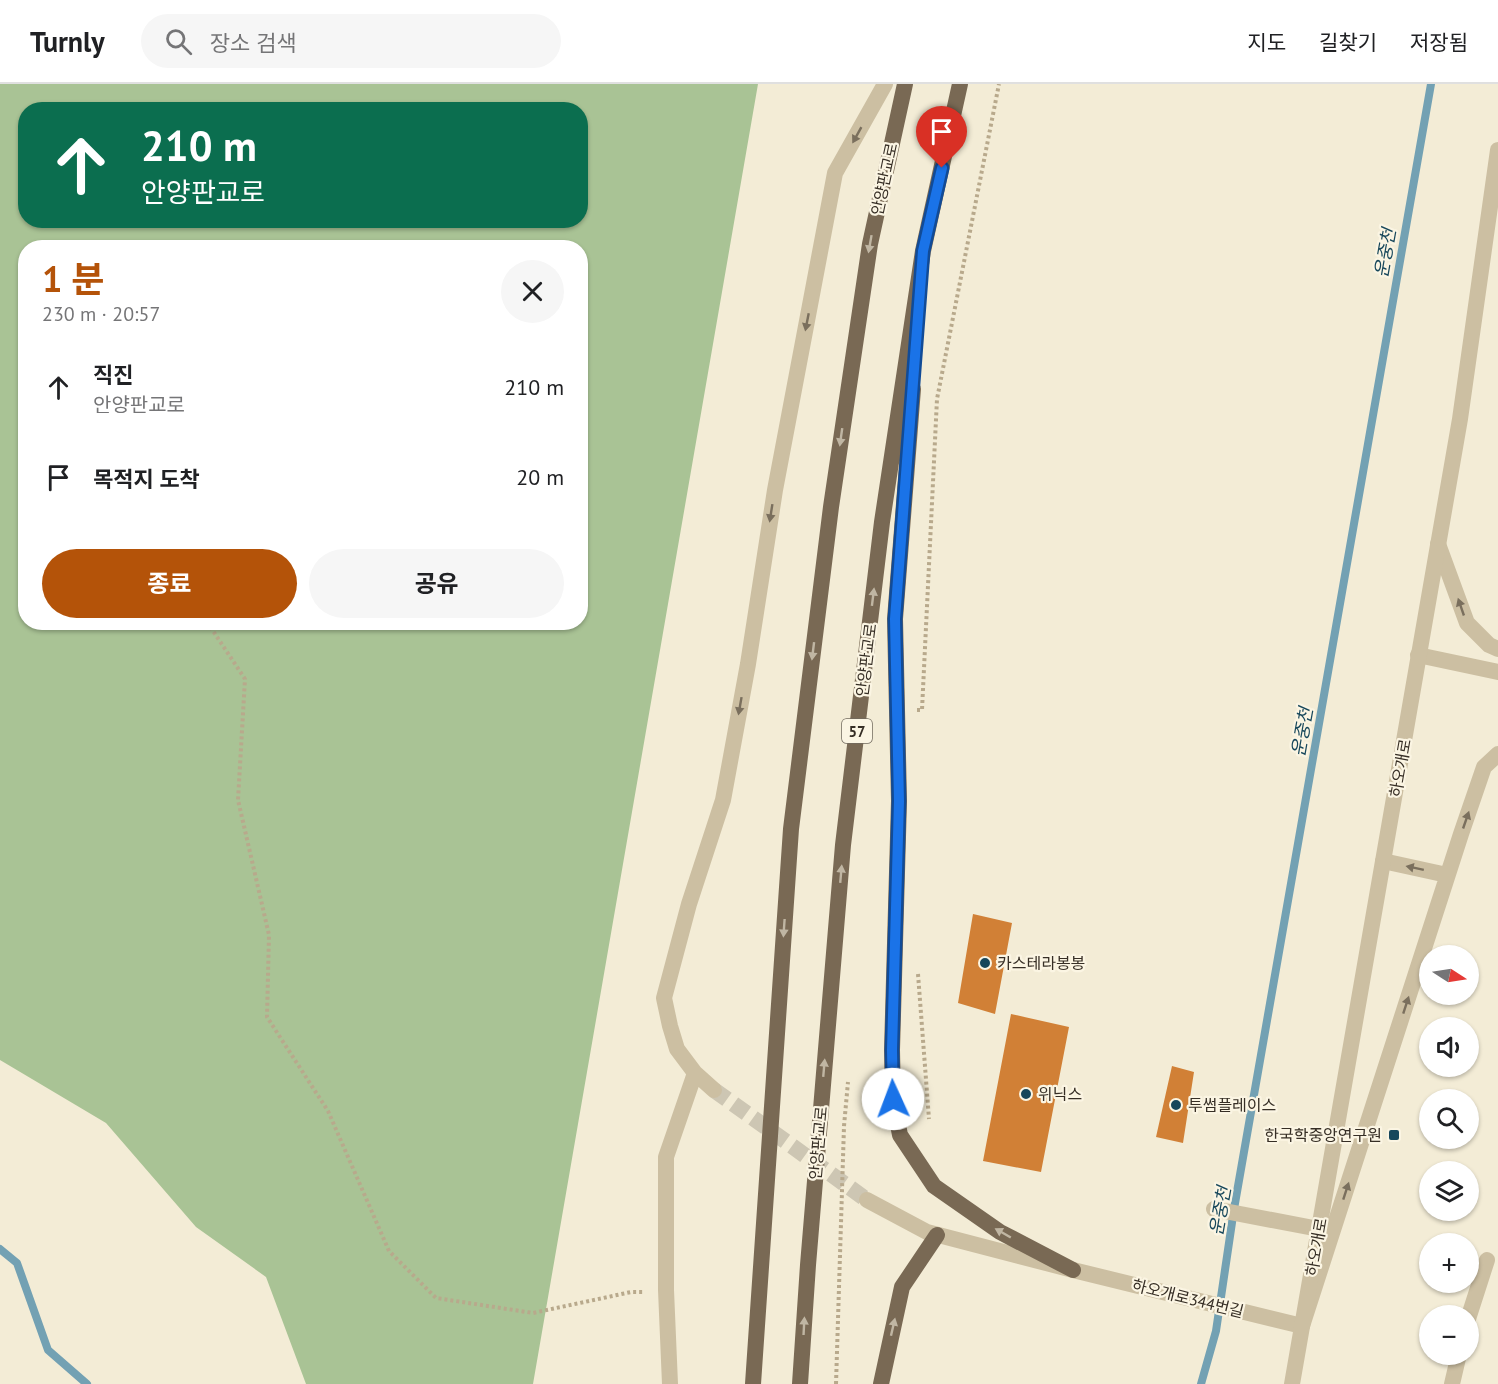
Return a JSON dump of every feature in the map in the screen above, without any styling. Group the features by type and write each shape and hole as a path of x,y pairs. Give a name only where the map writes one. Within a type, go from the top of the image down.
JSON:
{"main road":[{"name":"안양판교로","path":"753,1384 791,830 831,507 870,244 905,84"},
{"name":"안양판교로","path":"800,1384 808,1253 843,845 882,522 923,251 960,84"},
{"path":"923,251 895,619 899,801 892,1050 893,1099 900,1134 934,1186 1000,1232 1073,1270"},
{"path":"881,1384 902,1287 937,1235"}],"street":[{"path":"714,1090 695,1072 677,1049 664,998 688,904 723,800 748,664 775,490 835,173 885,84"},
{"name":"하오개로","path":"1292,1384 1460,419 1498,150"},
{"path":"1438,544 1467,623 1489,645 1498,649"},
{"path":"1418,655 1498,672"},
{"path":"1302,1326 1484,767 1498,754"},
{"path":"1383,861 1448,875"},
{"path":"669,1384 666,1157 695,1072"},
{"name":"하오개로344번길","path":"867,1200 937,1235 1302,1326"},
{"path":"1214,1209 1319,1229"},
{"path":"1473,1305 1487,1260"},
{"path":"1452,1384 1456,1365"}],"path":[{"path":"212,630 245,679 238,800 268,935 267,1017 328,1112 389,1251 436,1298 522,1311 533,1312 631,1292 666,1290"}],"green space":[{"path":"0,84 758,84 533,1384 306,1384 266,1277 196,1227 106,1123 0,1060"}],"building":[{"name":"카스테라봉봉","path":"973,914 1012,923 995,1014 958,1003"},
{"name":"위닉스","path":"1011,1014 1069,1027 1041,1172 983,1161"},
{"name":"투썸플레이스","path":"1172,1066 1194,1072 1183,1143 1156,1137"}],"waterway":[{"name":"운중천","path":"1201,1384 1216,1331 1234,1209 1431,84"},
{"path":"0,1249 17,1263 48,1350 87,1384"}],"tunnel":[{"path":"714,1090 867,1200"}],"place":[{"name":"카스테라봉봉","path":"985,963"},
{"name":"위닉스","path":"1026,1094"},
{"name":"투썸플레이스","path":"1176,1105"},
{"name":"한국학중앙연구원","path":"1394,1135"}],"route":[{"path":"893,1099 892,1050 899,801 895,619 923,251 942,168"}]}
